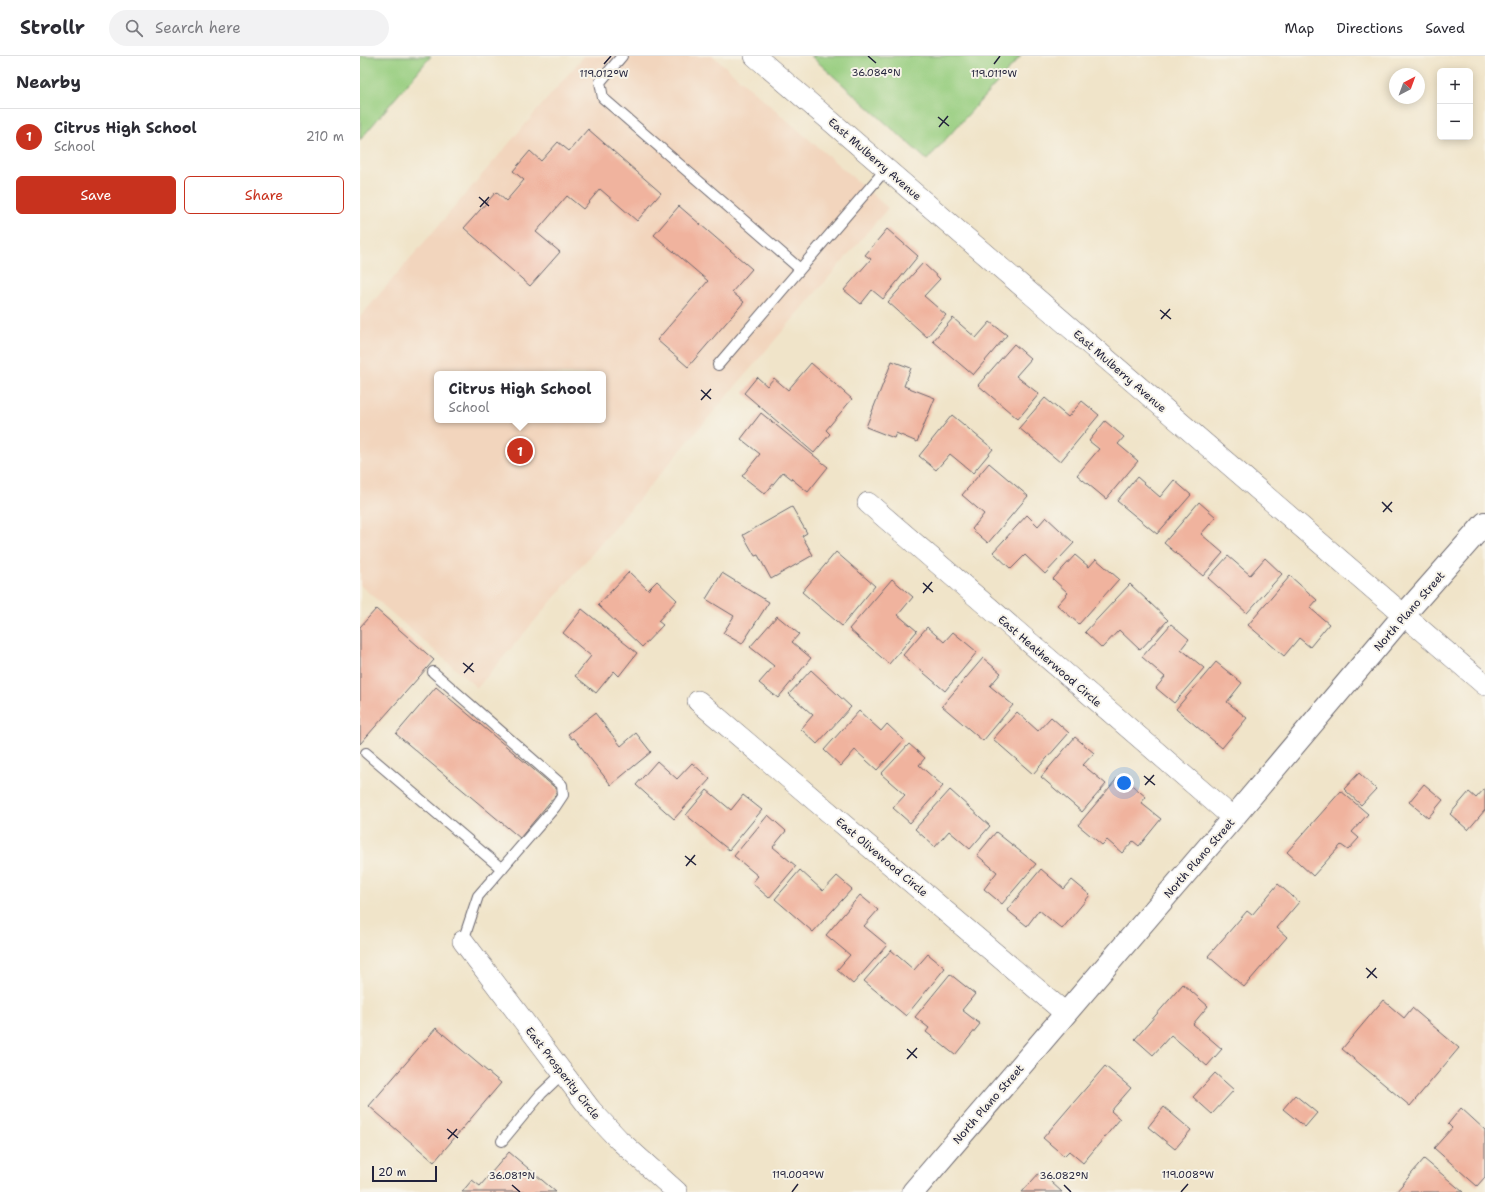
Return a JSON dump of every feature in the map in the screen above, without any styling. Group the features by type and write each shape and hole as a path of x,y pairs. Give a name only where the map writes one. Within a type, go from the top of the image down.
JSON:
{"street":[{"name":"East Mulberry Avenue","path":"755,56 1403,616 1485,685"},
{"name":"East Heatherwood Circle","path":"868,503 1233,818"},
{"name":"North Plano Street","path":"913,1192 1233,818 1403,616 1485,523"},
{"name":"East Olivewood Circle","path":"698,701 1065,1013"},
{"name":"East Prosperity Circle","path":"463,941 562,1074 618,1140 677,1192"}],"lane":[{"path":"622,56 600,82 603,98 800,269"},
{"path":"718,365 886,168"},
{"path":"433,672 562,785 563,795 555,807 478,896 463,941"},
{"path":"366,753 502,869"},
{"path":"502,1141 541,1094 562,1074"}],"shaded area":[{"path":"584,56 713,56 888,208 477,688 360,585 360,317"}],"green space":[{"path":"360,56 431,56 360,140"},
{"path":"811,56 1021,56 927,160"}],"building":[{"path":"588,129 661,193 637,221 600,189 583,209 567,196 536,232 560,252 530,286 464,228 496,192 506,201 524,180 513,171 530,151 541,161 558,142 569,151"},
{"path":"679,206 752,269 732,292 744,302 688,367 657,340 708,281 654,235"},
{"path":"887,229 918,256 883,299 872,290 861,304 844,290 871,259 865,255"},
{"path":"923,263 940,279 924,296 946,315 927,337 888,302"},
{"path":"953,318 976,338 990,322 1007,335 973,375 933,341"},
{"path":"1014,344 1031,359 1016,376 1039,394 1018,419 978,385"},
{"path":"892,361 911,368 904,386 935,398 917,442 896,433 894,438 866,427"},
{"path":"811,363 852,399 826,430 830,434 814,453 744,393 757,377 767,386 774,378 788,390"},
{"path":"1045,398 1068,417 1082,401 1099,415 1060,462 1019,428"},
{"path":"761,413 828,467 808,492 783,472 765,494 742,476 760,454 741,439"},
{"path":"952,415 993,449 973,473 950,454 936,470 919,456"},
{"path":"1105,421 1124,437 1118,444 1138,461 1106,499 1077,475 1099,449 1089,441"},
{"path":"989,463 1028,496 988,543 972,529 984,514 962,495"},
{"path":"1137,477 1160,497 1174,480 1191,495 1157,534 1117,501"},
{"path":"1199,502 1216,517 1201,534 1223,553 1203,576 1164,543"},
{"path":"792,507 807,533 802,536 813,555 771,579 758,555 755,556 743,535"},
{"path":"1027,515 1038,526 1046,517 1074,543 1045,574 1025,555 1011,569 993,552"},
{"path":"836,552 875,586 842,626 802,592"},
{"path":"1075,555 1089,567 1096,559 1119,579 1079,624 1057,605 1068,593 1053,579"},
{"path":"1228,556 1250,575 1265,558 1282,574 1247,613 1208,578"},
{"path":"629,572 648,590 657,581 677,600 658,621 663,625 642,647 598,605"},
{"path":"722,573 769,602 742,644 723,633 734,616 706,599"},
{"path":"1290,576 1317,600 1310,608 1329,624 1310,647 1299,638 1284,656 1248,625"},
{"path":"892,579 913,597 898,615 917,631 889,664 849,629"},
{"path":"1130,584 1168,620 1140,650 1119,630 1102,648 1085,632"},
{"path":"376,609 434,660 360,744 360,627"},
{"path":"582,609 637,653 619,676 614,671 596,693 575,676 591,656 563,633"},
{"path":"777,616 799,634 792,642 811,658 778,698 759,683 774,666 750,647"},
{"path":"1171,624 1189,639 1181,649 1204,668 1174,703 1156,688 1165,677 1142,657"},
{"path":"927,627 944,642 953,632 977,652 945,691 903,655"},
{"path":"983,658 1001,673 990,686 1013,705 983,741 942,706"},
{"path":"1216,662 1242,683 1227,702 1247,718 1222,748 1176,709"},
{"path":"811,670 851,707 817,744 801,729 813,715 789,694"},
{"path":"436,687 559,791 520,838 396,734"},
{"path":"859,711 881,731 887,724 904,740 877,770 855,750 841,766 824,750"},
{"path":"1017,712 1038,731 1051,717 1069,733 1033,774 993,739"},
{"path":"595,713 621,746 636,733 651,752 611,785 574,738 572,739 568,734"},
{"path":"1075,737 1094,753 1083,765 1106,784 1082,812 1041,777"},
{"path":"909,744 925,758 919,765 943,786 910,823 893,808 905,795 881,774"},
{"path":"657,761 677,779 692,763 710,779 674,819 636,785"},
{"path":"1359,773 1376,789 1361,805 1344,789"},
{"path":"1120,775 1146,797 1141,803 1161,819 1139,846 1133,841 1122,853 1107,840 1102,845 1078,825"},
{"path":"1424,784 1443,800 1428,818 1409,802"},
{"path":"1485,788 1485,810 1468,830 1450,814 1469,792 1476,798"},
{"path":"707,790 731,810 743,795 762,810 729,850 686,815"},
{"path":"950,790 990,826 970,849 949,831 935,847 915,829"},
{"path":"1341,791 1368,814 1352,832 1359,838 1348,850 1341,845 1313,876 1287,852"},
{"path":"768,815 786,831 773,847 796,866 769,898 752,883 758,876 734,856"},
{"path":"996,832 1036,864 1002,904 984,889 997,872 977,855"},
{"path":"1041,869 1064,889 1072,880 1090,895 1062,929 1039,910 1027,926 1007,910"},
{"path":"800,870 823,891 837,876 852,889 813,932 775,899"},
{"path":"1278,884 1299,902 1277,928 1287,937 1244,987 1208,956 1247,911 1252,915"},
{"path":"860,895 878,910 864,926 887,945 853,984 837,970 850,955 826,935"},
{"path":"891,950 914,970 928,954 945,968 906,1016 864,981"},
{"path":"950,974 975,994 962,1010 980,1024 955,1055 926,1032 929,1028 915,1017"},
{"path":"1183,984 1208,1006 1193,1024 1222,1049 1207,1066 1171,1035 1153,1055 1135,1039"},
{"path":"1383,1000 1404,1018 1412,1008 1459,1048 1410,1106 1342,1049"},
{"path":"436,1028 501,1083 434,1162 369,1106"},
{"path":"1105,1066 1131,1088 1111,1111 1120,1119 1083,1163 1069,1151 1064,1156 1043,1138"},
{"path":"1215,1073 1234,1090 1212,1114 1193,1097"},
{"path":"1295,1095 1317,1113 1305,1127 1283,1109"},
{"path":"1164,1107 1191,1130 1175,1149 1148,1127"},
{"path":"1461,1108 1485,1130 1485,1177 1477,1186 1434,1148 1452,1128 1448,1124"},
{"path":"509,1152 556,1192 462,1192 472,1180 480,1186"},
{"path":"1424,1159 1463,1192 1396,1192"},
{"path":"1040,1172 1062,1192 1022,1192"}],"place":[{"name":"Citrus High School","path":"520,451"}]}
